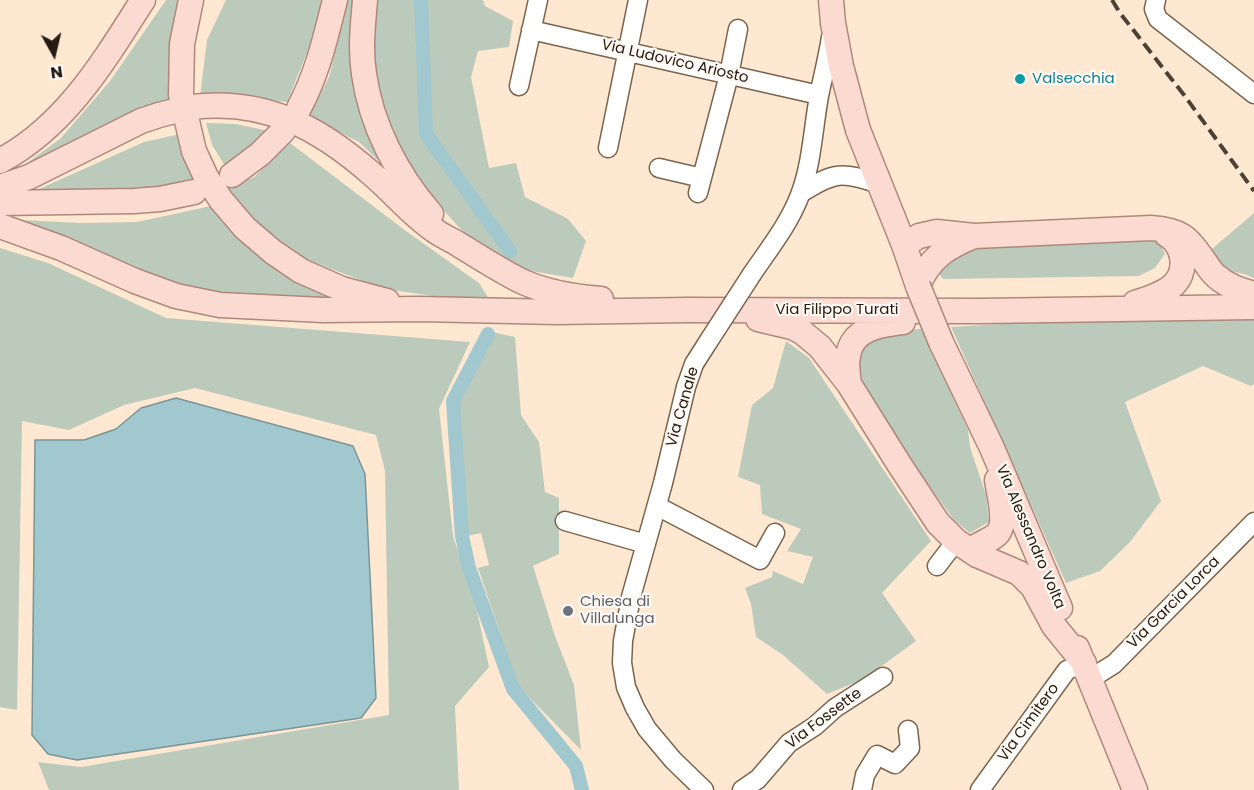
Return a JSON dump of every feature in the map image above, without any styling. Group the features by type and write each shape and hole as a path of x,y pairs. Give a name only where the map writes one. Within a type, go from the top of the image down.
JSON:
{"main road":[{"path":"0,161 25,146 60,116 88,84 143,0"},
{"path":"191,0 182,44 181,95 194,151 206,177 221,200 245,228 273,252 302,271 342,289 420,309"},
{"path":"299,108 319,64 335,0"},
{"path":"365,0 362,58 366,90 375,121 387,147 417,198 459,244"},
{"name":"Via Canale","path":"832,12 841,66 858,130 918,286"},
{"path":"0,187 29,177 159,114 211,105 255,108 304,126 343,150 435,231 523,282 551,291 582,297 726,313 792,327 820,347 849,384 928,509 946,533 1019,573 1034,587 1054,626 1087,671"},
{"path":"232,175 260,154 283,131"},
{"path":"881,189 906,213 955,238"},
{"path":"0,203 134,201 160,199 194,192"},
{"path":"0,226 62,248 135,281 176,296 220,305 323,310 420,309"},
{"path":"1122,309 1168,290 1177,283 1183,260 1181,248 1170,236 1156,228"},
{"path":"903,245 931,247 955,238 1156,228 1170,230 1184,236 1193,244 1214,275 1228,285 1254,294"},
{"path":"918,286 923,273 955,238"},
{"name":"Via Alessandro Volta","path":"918,286 941,342 992,448 1034,545 1135,790"},
{"name":"Via Filippo Turati","path":"420,309 557,312 966,311 1254,307"},
{"path":"849,384 848,354 850,346 860,333 881,325 966,311"},
{"path":"974,549 999,532 1002,522 992,448"},
{"path":"974,549 1034,545"}],"street":[{"path":"519,86 538,0"},
{"path":"608,148 638,0"},
{"path":"1156,0 1154,9 1158,19 1254,94"},
{"name":"Via Canale","path":"704,790 673,760 647,729 635,708 626,687 622,663 622,641 631,597 694,364 791,214 801,193 810,157 819,95 829,57 832,12"},
{"path":"659,168 700,185 729,75 738,29"},
{"name":"Via Ludovico Ariosto","path":"531,30 819,95"},
{"path":"810,157 814,164 829,177"},
{"path":"801,193 829,177 848,175 859,177 881,189"},
{"path":"657,506 760,560 775,532"},
{"path":"565,522 646,544"},
{"name":"Via Garcia Lorca","path":"1087,671 1114,664 1254,522"},
{"path":"937,566 974,549"},
{"name":"Via Cimitero","path":"980,790 1067,670 1087,671"},
{"name":"Via Fossette","path":"742,790 758,778 789,743 815,726 835,708 883,677"},
{"path":"862,790 865,776 877,755 895,764 910,748 908,730"}],"green space":[{"path":"166,0 182,0 169,48 171,101 19,169 61,138 110,81"},
{"path":"226,0 322,0 308,50 287,102 243,97 200,97 207,40"},
{"path":"348,0 360,0 387,169 359,142 310,115 329,77"},
{"path":"376,0 483,0 485,6 513,21 509,47 478,51 471,77 489,168 516,163 525,197 568,219 586,241 573,278 519,269 477,247 436,202 404,160 380,103 372,46"},
{"path":"206,123 236,124 269,131 227,169 212,145"},
{"path":"180,134 196,179 176,185 134,191 28,194 144,142"},
{"path":"290,143 479,283 489,299 440,297 384,289 303,258 246,215 228,189 254,177"},
{"path":"211,206 247,246 317,290 341,298 286,300 231,295 168,283 22,220 80,223 137,222"},
{"path":"1254,213 1254,278 1220,269 1206,254"},
{"path":"1159,241 1165,254 1155,268 1139,276 943,279 934,268 967,245"},
{"path":"0,248 48,263 166,318 470,342 439,409 453,536 476,606 489,667 455,706 459,790 49,790 38,762 81,767 389,715 385,471 376,435 195,388 124,405 69,430 22,421 17,710 0,707"},
{"path":"1098,316 1254,320 1254,384 1251,386 1203,366 1125,402 1161,501 1130,542 1100,571 1066,583 951,327 1069,320"},
{"path":"921,329 968,430 970,447 986,495 989,522 970,533 954,520 897,441 863,382 856,354 880,332"},
{"path":"492,332 515,337 521,415 539,442 545,492 559,498 559,554 533,566 555,636 574,685 581,750 518,686 478,568 489,565 481,533 467,536 457,401"},
{"path":"786,341 809,358 931,541 882,593 916,641 864,679 827,694 783,655 756,637 751,604 745,588 772,577 773,571 803,584 813,557 787,551 801,529 762,514 760,485 738,477 752,405 773,388"}],"water":[{"path":"176,398 353,446 365,474 376,698 361,718 77,760 48,754 32,735 35,440 84,440 116,429 141,408"}],"waterway":[{"path":"421,0 426,134 510,251"},
{"path":"488,334 453,401 462,536 469,568 513,689 576,766 582,790"}],"railway":[{"path":"1112,0 1254,191"}],"place":[{"name":"Valsecchia","path":"1020,79"},
{"name":"Chiesa di Villalunga","path":"568,611"}]}
